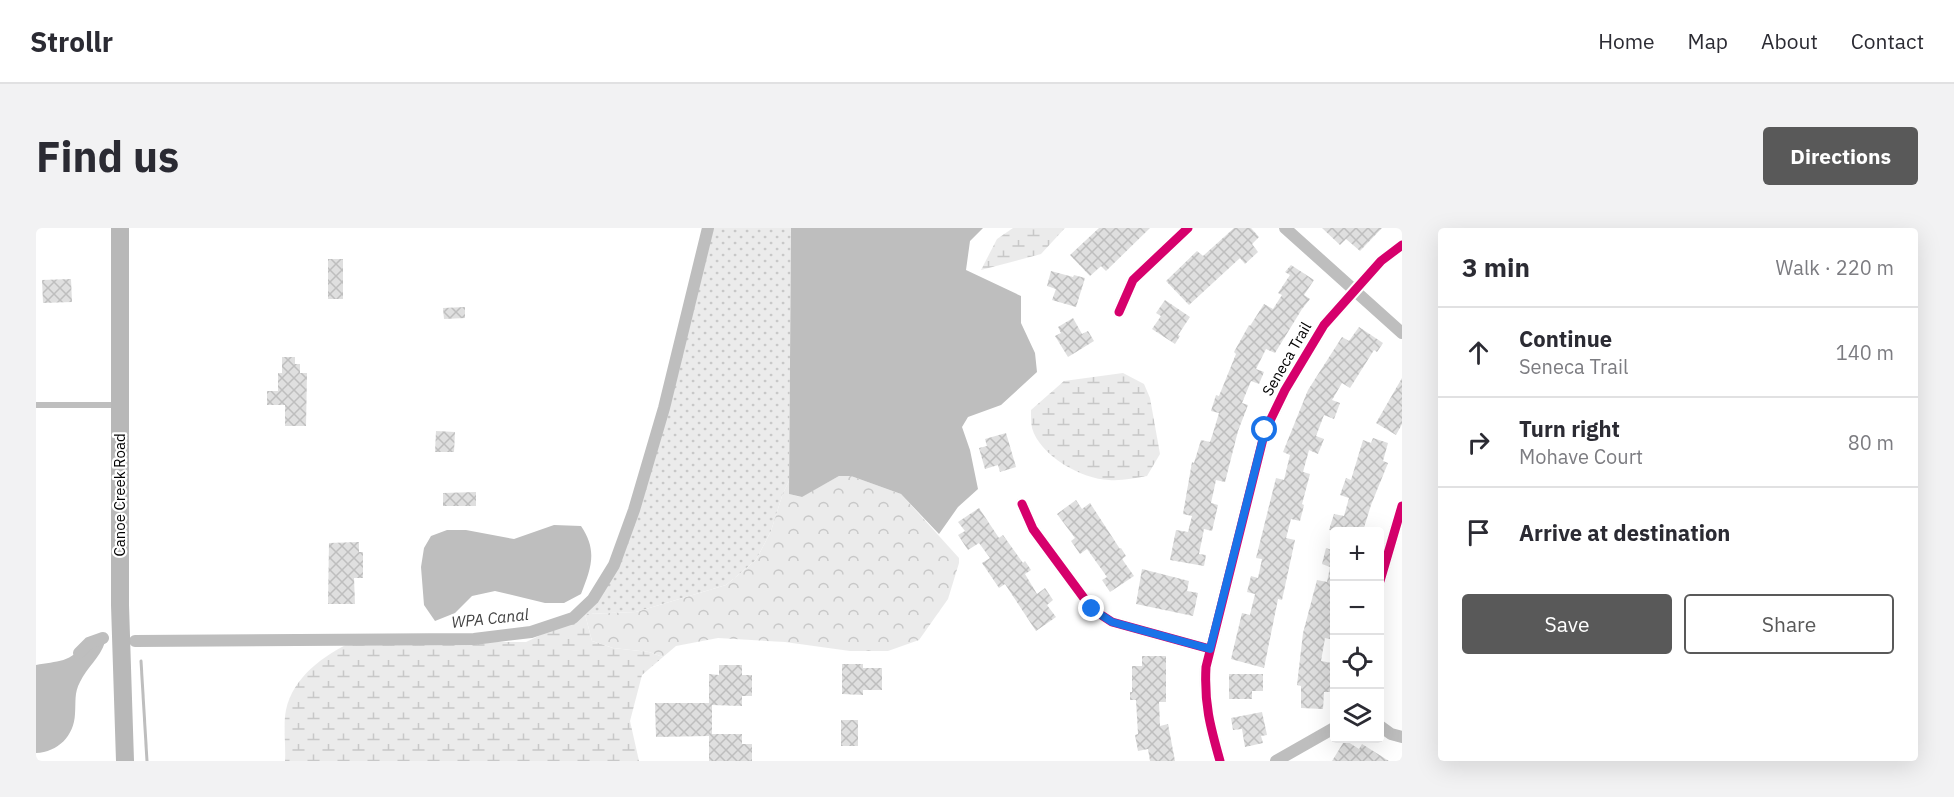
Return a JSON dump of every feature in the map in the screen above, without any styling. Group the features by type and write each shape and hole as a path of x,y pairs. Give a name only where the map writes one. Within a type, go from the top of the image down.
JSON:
{"main road":[{"name":"Canoe Creek Road","path":"120,228 120,605 125,761"}],"street":[{"path":"1119,312 1133,280 1188,228"},
{"path":"1285,228 1402,333"},
{"name":"Seneca Trail","path":"1220,761 1209,724 1205,694 1206,667 1265,430 1285,390 1324,325 1381,261 1402,245"},
{"path":"1022,504 1033,529 1092,609 1112,622 1210,649"},
{"path":"1384,567 1402,506"},
{"path":"1384,729 1402,737"},
{"path":"1276,761 1330,731"}],"lane":[{"path":"36,405 120,405"}],"green space":[{"path":"710,228 791,228 789,481 771,531 756,560 726,585 636,612 585,614 626,547 679,357"},
{"path":"1013,228 1065,228 1041,254 981,270 997,239"},
{"path":"1123,373 1144,384 1150,398 1160,454 1147,476 1119,480 1098,479 1063,464 1036,438 1032,428 1031,410 1064,381"},
{"path":"839,476 851,476 901,494 959,558 948,599 919,640 888,651 850,651 785,642 718,638 676,646 663,657 649,652 613,648 592,641 585,614 636,612 726,585 756,560 771,531 789,481 789,494 801,497"},
{"path":"585,614 592,641 613,648 649,652 663,657 642,675 630,721 639,761 285,761 285,716 295,687 311,668 331,653 352,642 526,642"}],"shaded area":[{"path":"791,228 983,228 970,241 966,270 1021,296 1021,323 1035,353 1037,372 1001,405 968,417 962,427 970,450 978,489 958,507 939,534 901,494 851,476 839,476 802,497 789,494"},
{"path":"554,525 581,526 590,544 590,568 581,594 564,603 545,603 495,591 472,596 455,613 435,621 424,605 421,567 424,548 431,536 447,530 466,530 514,539"},
{"path":"84,642 105,642 78,686 72,729 58,746 36,753 36,665 57,662 69,657 80,649"}],"building":[{"path":"1099,228 1150,228 1106,271 1101,266 1090,276 1070,255"},
{"path":"1234,228 1251,228 1259,237 1252,244 1258,252 1245,264 1240,258 1189,305 1166,281 1197,251 1203,256"},
{"path":"1322,228 1382,228 1360,251 1346,239 1340,245"},
{"path":"328,259 343,259 343,299 328,299"},
{"path":"1291,265 1314,280 1304,295 1310,299 1275,353 1266,349 1256,369 1264,372 1259,384 1251,381 1242,403 1248,405 1238,431 1225,482 1216,480 1211,503 1218,505 1212,531 1204,529 1199,554 1206,555 1204,566 1170,560 1176,530 1188,532 1192,516 1183,514 1192,462 1194,463 1201,440 1210,442 1219,413 1211,411 1216,395 1219,396 1236,354 1234,352 1249,325 1264,304 1273,309 1282,295 1278,293 1290,275 1285,272"},
{"path":"1051,271 1085,278 1076,307 1052,300 1056,289 1047,286"},
{"path":"71,279 72,302 43,303 42,280"},
{"path":"1165,300 1190,317 1175,344 1152,329 1161,316 1156,313"},
{"path":"465,307 465,318 444,319 443,308"},
{"path":"1073,318 1082,334 1088,331 1094,341 1068,357 1055,336 1061,333 1058,327"},
{"path":"1359,327 1383,343 1377,352 1374,350 1350,388 1342,383 1332,400 1340,403 1334,419 1324,415 1316,436 1324,439 1318,454 1309,450 1303,472 1310,474 1302,504 1304,505 1300,521 1291,519 1286,538 1295,540 1282,600 1278,599 1264,668 1231,659 1242,613 1250,615 1255,594 1247,592 1251,576 1258,578 1262,559 1256,558 1276,478 1284,480 1290,455 1283,452 1308,390 1342,337 1349,341"},
{"path":"282,357 295,357 295,364 300,364 300,373 307,373 306,426 285,426 285,405 267,405 267,391 278,391 278,373 282,373"},
{"path":"1402,378 1402,424 1396,435 1376,423"},
{"path":"436,431 455,432 454,452 435,452"},
{"path":"1006,433 1016,467 1000,472 998,465 985,469 979,448 987,446 985,439"},
{"path":"1373,438 1388,443 1383,461 1388,463 1364,527 1330,527 1329,530 1334,514 1344,516 1349,498 1340,495 1346,478 1351,480 1363,440 1371,443"},
{"path":"476,492 476,506 443,506 443,493"},
{"path":"1076,500 1082,509 1090,503 1126,556 1122,559 1134,576 1110,592 1102,580 1107,577 1087,549 1080,554 1071,541 1075,538 1057,514"},
{"path":"979,508 999,538 1003,535 1023,563 1025,561 1031,570 1025,574 1037,594 1045,588 1053,600 1047,605 1056,617 1036,631 1005,584 999,588 982,563 990,558 979,543 968,550 958,535 965,531 958,522"},
{"path":"359,542 359,552 363,552 363,578 354,578 355,604 328,604 329,543"},
{"path":"1326,548 1330,549 1330,567 1322,564"},
{"path":"1330,567 1330,639 1325,638 1321,661 1330,663 1330,692 1324,692 1323,709 1301,708 1301,686 1297,685 1303,633 1317,580 1327,582"},
{"path":"1142,569 1189,581 1187,591 1198,593 1193,616 1136,604"},
{"path":"1142,656 1166,656 1166,702 1159,702 1160,726 1168,724 1175,761 1150,761 1148,749 1138,751 1135,735 1138,734 1136,700 1130,700 1130,692 1132,692 1132,666 1142,666"},
{"path":"842,664 863,664 863,668 882,668 882,690 863,690 863,695 842,694"},
{"path":"719,665 742,665 742,675 752,675 752,696 742,696 742,706 712,705 712,734 742,734 742,744 752,744 752,761 709,761 709,736 656,737 655,703 709,703 709,674 719,675"},
{"path":"1229,674 1263,674 1263,691 1252,691 1252,699 1229,699"},
{"path":"1262,712 1267,735 1261,736 1263,743 1245,747 1242,729 1233,730 1231,718"},
{"path":"841,720 858,720 858,746 841,746"},
{"path":"1343,743 1350,743 1359,749 1362,744 1389,761 1332,761"}],"waterway":[{"name":"WPA Canal","path":"135,641 474,639 531,632 573,618 593,599 614,565 634,510 664,408 708,228"},
{"name":"WPA Canal","path":"79,653 89,643 103,638"},
{"path":"141,661 147,761"}],"cycle path":[{"path":"1119,312 1133,280 1188,228"},
{"path":"1220,761 1208,714 1206,667 1265,431 1285,390 1324,325 1381,261 1402,245"},
{"path":"1022,504 1033,529 1092,609 1112,622 1210,649"},
{"path":"1384,567 1402,506"}],"route":[{"path":"1092,609 1112,622 1210,649 1265,430"}]}
